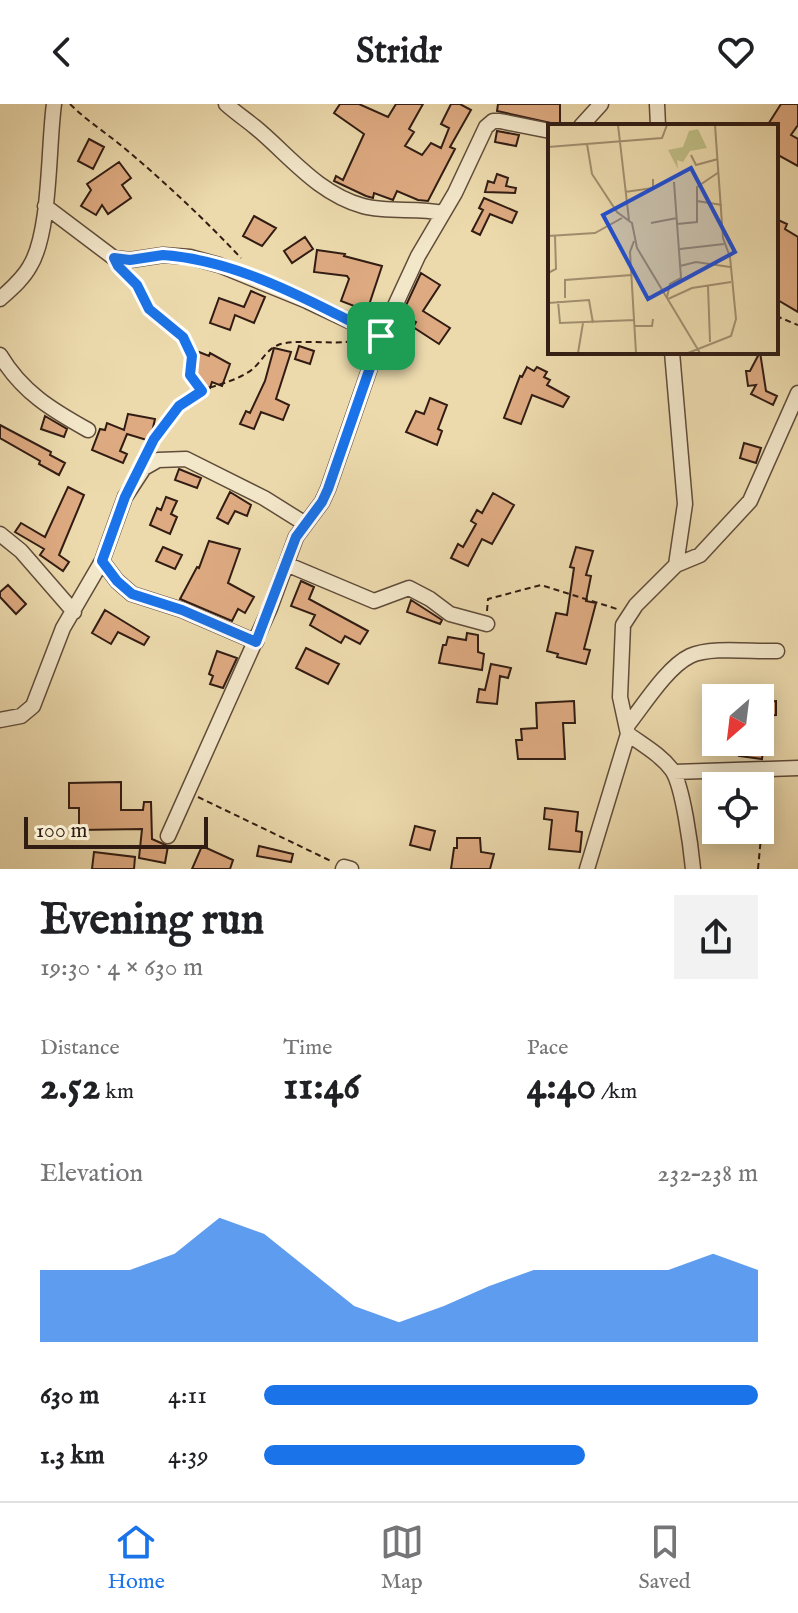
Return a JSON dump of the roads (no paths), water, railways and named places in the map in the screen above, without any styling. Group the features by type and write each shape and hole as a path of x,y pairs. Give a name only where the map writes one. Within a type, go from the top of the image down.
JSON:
{"street":[{"path":"0,299 31,266 43,228 54,104"},
{"path":"226,104 316,182 350,200 363,206 426,209 443,213"},
{"path":"583,124 601,104"},
{"path":"657,104 658,124"},
{"path":"168,836 256,642 304,523 316,511 328,489 374,333 443,213 489,124 500,121 548,131"},
{"path":"45,206 114,258 130,260 163,255 205,261 307,301 374,333"},
{"path":"672,354 685,504 676,565"},
{"path":"0,355 14,377 39,402 88,430"},
{"path":"693,869 690,837 674,772 627,730 620,697 623,625 628,614 676,565 700,555 750,501 798,393"},
{"path":"0,720 21,716 33,706 63,628 102,561 117,516 134,480 144,468 158,460 170,458 198,463 304,523"},
{"path":"0,534 21,551 74,612"},
{"path":"102,561 132,594 182,610 256,642"},
{"path":"286,564 374,601 409,588 450,614 487,624"},
{"path":"587,869 627,730 672,670 690,656 710,652 777,651"},
{"path":"674,772 798,768"}]}
